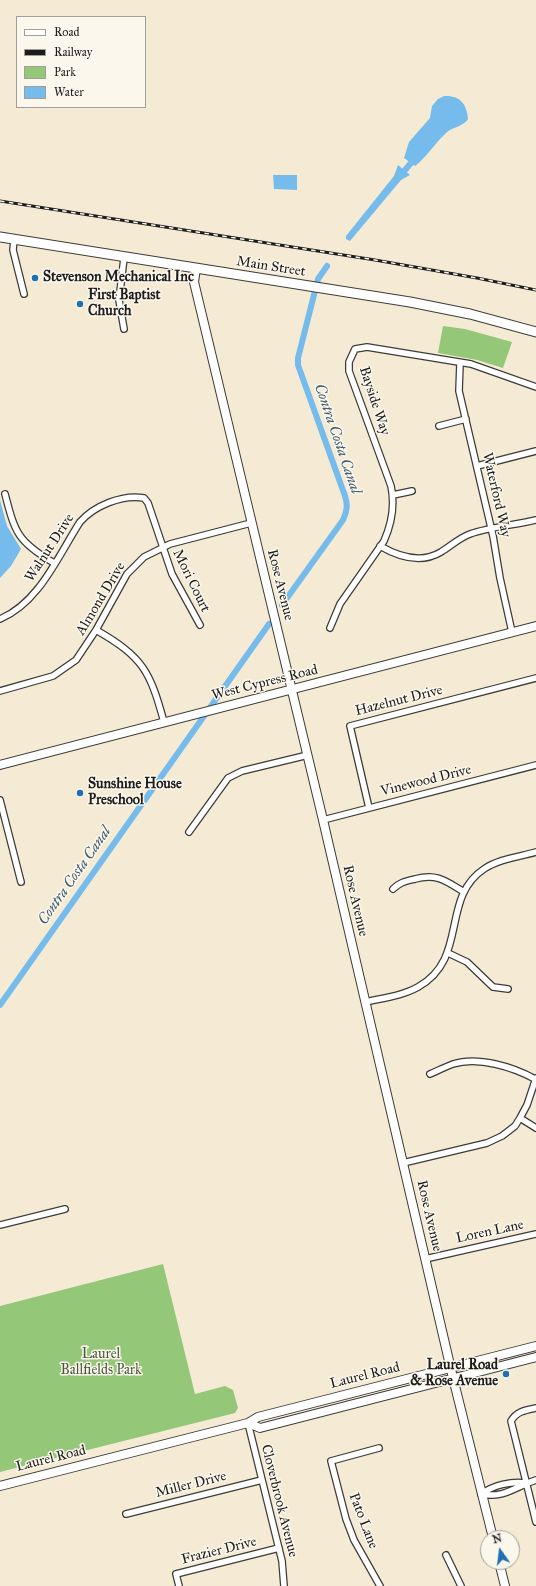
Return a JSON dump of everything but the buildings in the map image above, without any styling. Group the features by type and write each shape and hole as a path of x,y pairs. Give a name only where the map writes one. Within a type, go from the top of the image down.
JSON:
{"main road":[{"name":"Main Street","path":"0,238 440,307 536,332"}],"street":[{"path":"14,240 14,250 24,294"},
{"path":"124,258 119,300 124,329"},
{"name":"Rose Avenue","path":"196,269 194,282 291,690 308,755 450,1368 491,1530"},
{"name":"Bayside Way","path":"330,628 343,599 380,546 389,530 392,517 393,495 351,377 349,362 352,354 359,347 367,347 460,363 486,368 536,387"},
{"name":"Waterford Way","path":"460,363 460,391 492,530 500,578 512,632"},
{"path":"439,426 466,419"},
{"path":"477,466 536,451"},
{"path":"393,495 412,491"},
{"path":"5,494 13,523 21,538 29,547 54,563"},
{"name":"Walnut Drive","path":"0,619 15,612 27,602 38,589 80,522 86,515 104,505 131,498 144,498 148,503 162,547"},
{"path":"380,546 396,555 418,558 440,552 458,539 471,534 536,520"},
{"name":"Almond Drive","path":"0,691 40,681 64,669 85,649 127,574 144,557 162,547 252,523"},
{"name":"Mori Court","path":"162,547 177,586 200,625"},
{"name":"West Cypress Road","path":"0,765 536,626"},
{"path":"96,630 128,650 145,670 155,690 164,722"},
{"name":"Hazelnut Drive","path":"369,808 350,726 536,678"},
{"path":"189,832 228,778 242,771 308,755"},
{"name":"Vinewood Drive","path":"323,820 536,765"},
{"path":"0,800 21,882"},
{"path":"365,1002 403,993 418,986 433,975 448,953 457,910 464,892 475,876 494,864 536,852"},
{"path":"393,889 400,882 426,876 441,878 464,892"},
{"path":"448,953 467,962 492,987 508,989"},
{"path":"403,1163 487,1143 502,1136 515,1126 520,1118 527,1105 535,1078 515,1070 479,1062 453,1064 430,1074"},
{"path":"520,1118 536,1128"},
{"path":"0,1225 65,1209"},
{"name":"Loren Lane","path":"425,1259 536,1234"},
{"name":"Laurel Road","path":"0,1486 248,1423 258,1416 536,1346"},
{"name":"Laurel Road","path":"248,1423 260,1428 536,1357"},
{"path":"536,1408 515,1415 511,1421 536,1522"},
{"name":"Cloverbrook Avenue","path":"248,1423 282,1561 284,1586"},
{"name":"Pato Lane","path":"379,1448 331,1461 345,1514 354,1540 380,1586"},
{"name":"Miller Drive","path":"126,1514 262,1480"},
{"path":"481,1494 489,1488 517,1482 526,1483 536,1480"},
{"name":"Frazier Drive","path":"179,1586 176,1574 279,1548"},
{"path":"446,1555 461,1586"},
{"path":"501,1570 505,1586"}],"green space":[{"path":"443,326 465,329 512,342 503,368 477,360 438,353"},
{"name":"Laurel Ballfields Park","path":"163,1264 195,1394 225,1386 233,1390 238,1408 235,1413 0,1472 0,1306"}],"water":[{"path":"444,96 454,97 462,102 466,109 468,119 463,124 450,130 415,166 404,158 409,142 430,118 432,106 438,99"},
{"path":"398,165 410,175 401,180 350,241 346,239 346,236 394,176"},
{"path":"273,175 297,175 297,190 274,189"},
{"path":"0,500 7,526 21,549 11,566 0,578"}],"waterway":[{"name":"Contra Costa Canal","path":"400,176 416,157"},
{"name":"Contra Costa Canal","path":"282,605 343,520 347,508 345,496 298,365 298,358 318,279 327,266"},
{"name":"Contra Costa Canal","path":"0,1005 269,624"}],"railway":[{"path":"0,201 375,260 536,290"}],"place":[{"name":"Stevenson Mechanical Inc","path":"35,278"},
{"name":"First Baptist Church","path":"80,304"},
{"name":"Sunshine House Preschool","path":"80,793"},
{"name":"Laurel Road & Rose Avenue","path":"506,1374"}]}
